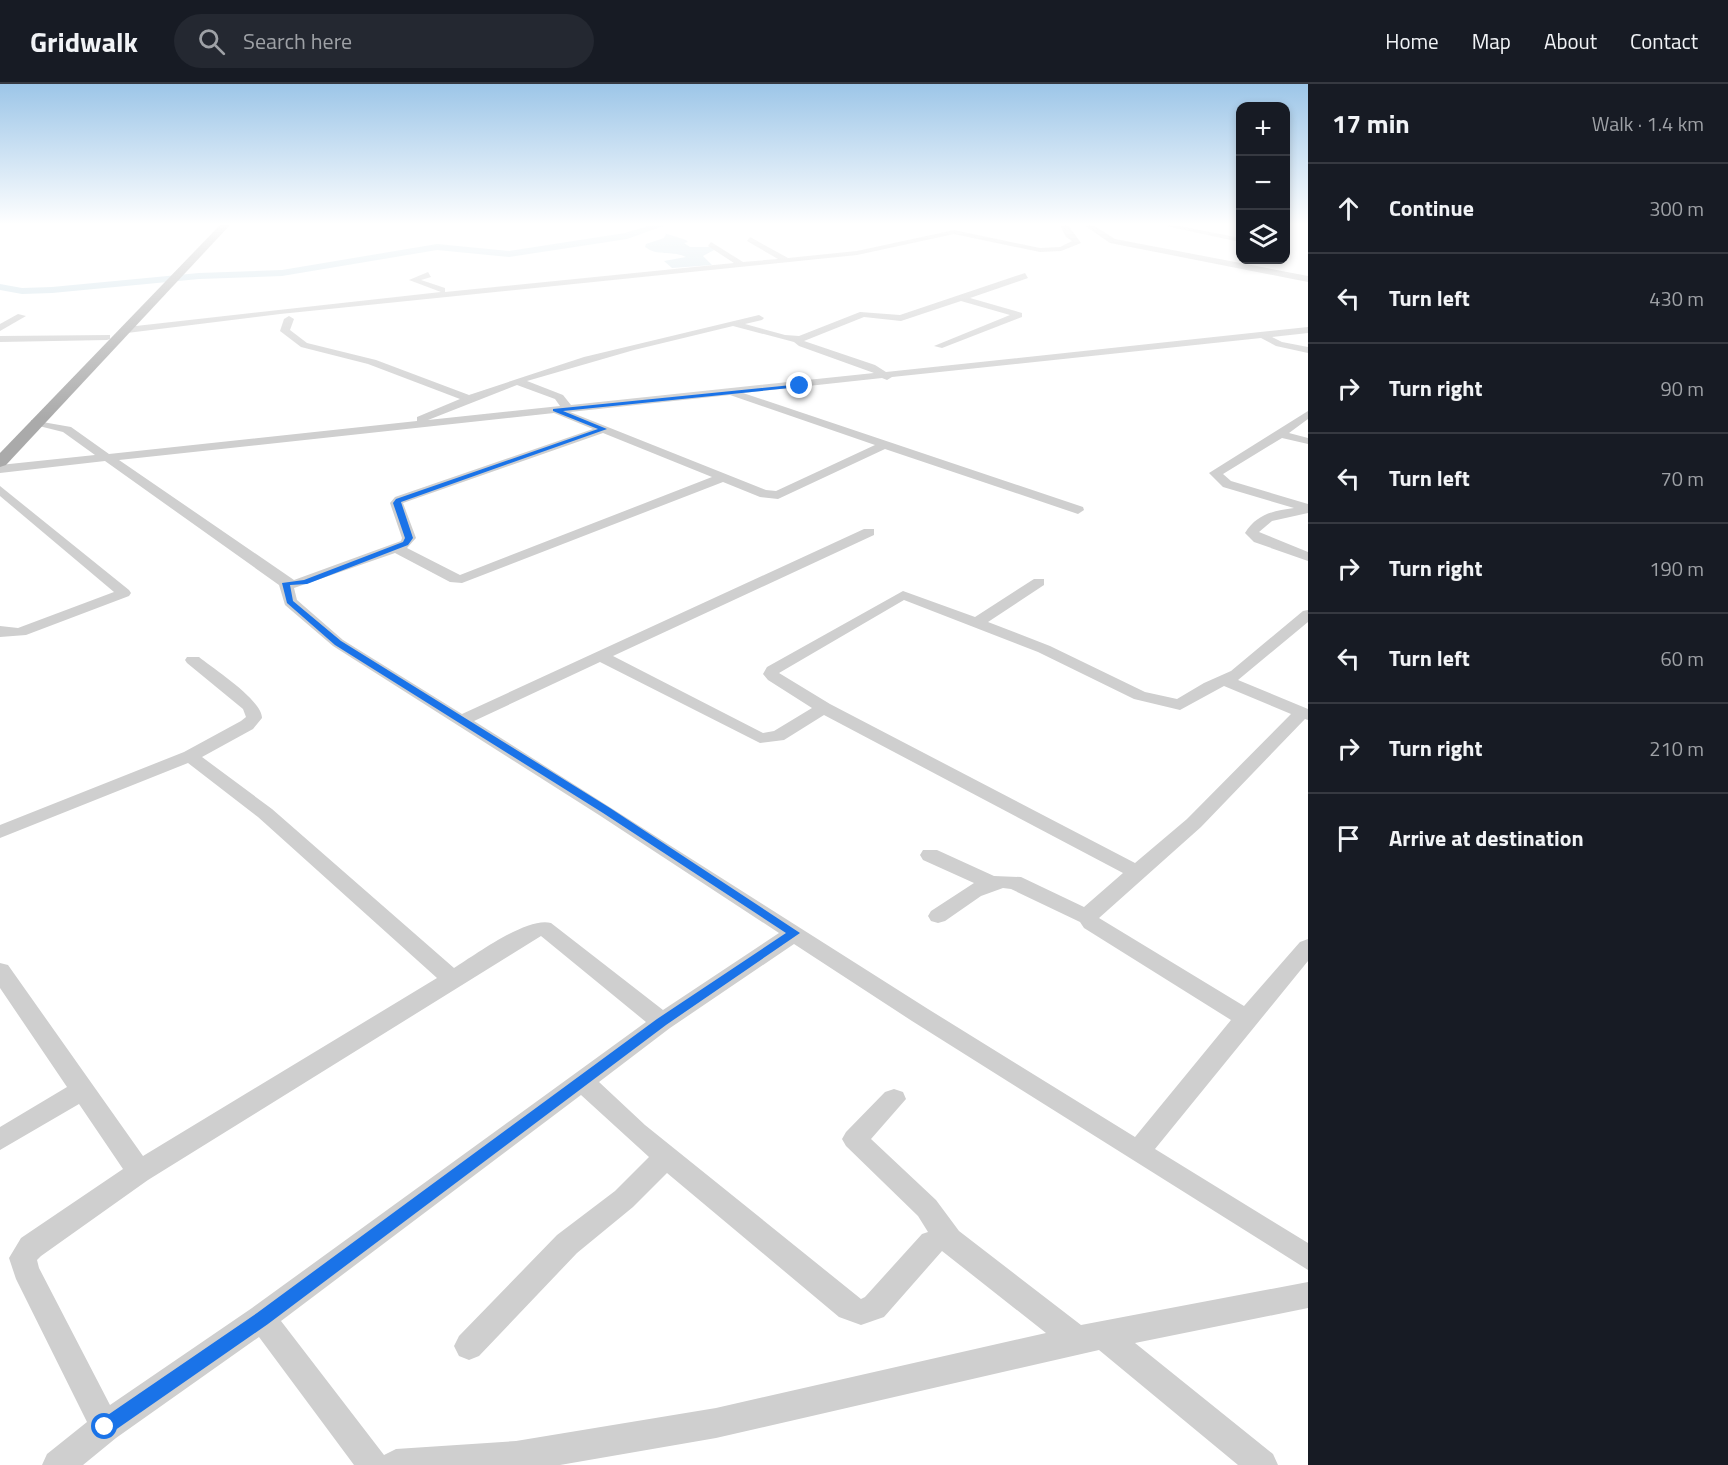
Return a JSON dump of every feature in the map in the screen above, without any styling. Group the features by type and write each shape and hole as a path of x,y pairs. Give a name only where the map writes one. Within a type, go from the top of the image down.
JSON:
{"main road":[{"path":"0,443 157,289"},
{"path":"0,462 35,422 127,330 160,289"}],"street":[{"path":"437,289 448,294"},
{"path":"127,330 233,316 494,289"},
{"path":"733,324 784,338 799,339 863,314 901,318 986,289"},
{"path":"939,346 1019,315 962,298"},
{"path":"0,328 21,316"},
{"path":"384,427 420,419 468,398 519,382 647,345 759,318"},
{"path":"289,319 285,331 289,337 304,345 372,362 468,398"},
{"path":"0,469 1308,330"},
{"path":"1262,335 1279,344 1308,350"},
{"path":"0,339 107,338"},
{"path":"799,339 798,342 802,344 871,367 887,376"},
{"path":"519,382 559,397 568,409"},
{"path":"730,393 1078,510"},
{"path":"555,410 765,494 778,495 884,445"},
{"path":"1308,414 1280,434 1215,473 1227,484 1308,509"},
{"path":"35,422 67,429 286,583 305,582 405,544 409,538 396,503 399,500 604,429"},
{"path":"1280,434 1308,441"},
{"path":"396,548 455,579 462,579 721,478"},
{"path":"0,490 124,593 118,598 21,633 6,634 0,631"},
{"path":"1308,509 1265,518 1257,524 1252,533 1259,539 1308,558"},
{"path":"462,720 667,624 731,598 869,532"},
{"path":"978,622 1039,582"},
{"path":"286,583 290,602 338,643 1308,1258"},
{"path":"1135,872 825,708 774,677 771,674 772,670 903,595 1044,649 1089,674 1140,696 1161,703 1185,704 1210,686 1237,674 1308,614"},
{"path":"600,656 760,738 778,736 825,708"},
{"path":"0,832 190,756 235,733 254,718 249,705 193,660"},
{"path":"1225,680 1305,714 1194,823 1090,912 1089,918 1091,923 1246,1018"},
{"path":"190,756 265,813 452,979"},
{"path":"930,855 959,866 988,882 1014,882 1089,918"},
{"path":"938,916 988,882"},
{"path":"105,1427 26,1270 23,1258 31,1247 139,1172 452,979 536,930 544,928 662,1022"},
{"path":"58,1465 105,1427 262,1318 662,1022 795,933"},
{"path":"1139,1150 1246,1018 1307,951"},
{"path":"0,971 139,1172"},
{"path":"582,1081 666,1157 849,1308 861,1312 873,1308 932,1243 940,1239 949,1240"},
{"path":"0,1140 82,1090"},
{"path":"894,1099 855,1139 927,1208 949,1240 1090,1337 1262,1465"},
{"path":"469,1346 567,1244 624,1199 666,1157"},
{"path":"396,1465 516,1457 716,1423 1090,1337 1308,1295"},
{"path":"262,1318 374,1465"}],"waterway":[{"path":"13,289 58,289"}],"route":[{"path":"105,1427 262,1318 662,1022 795,933 338,643 290,602 286,583 305,582 405,544 409,538 396,503 399,500 604,429 555,410 800,386"}]}
